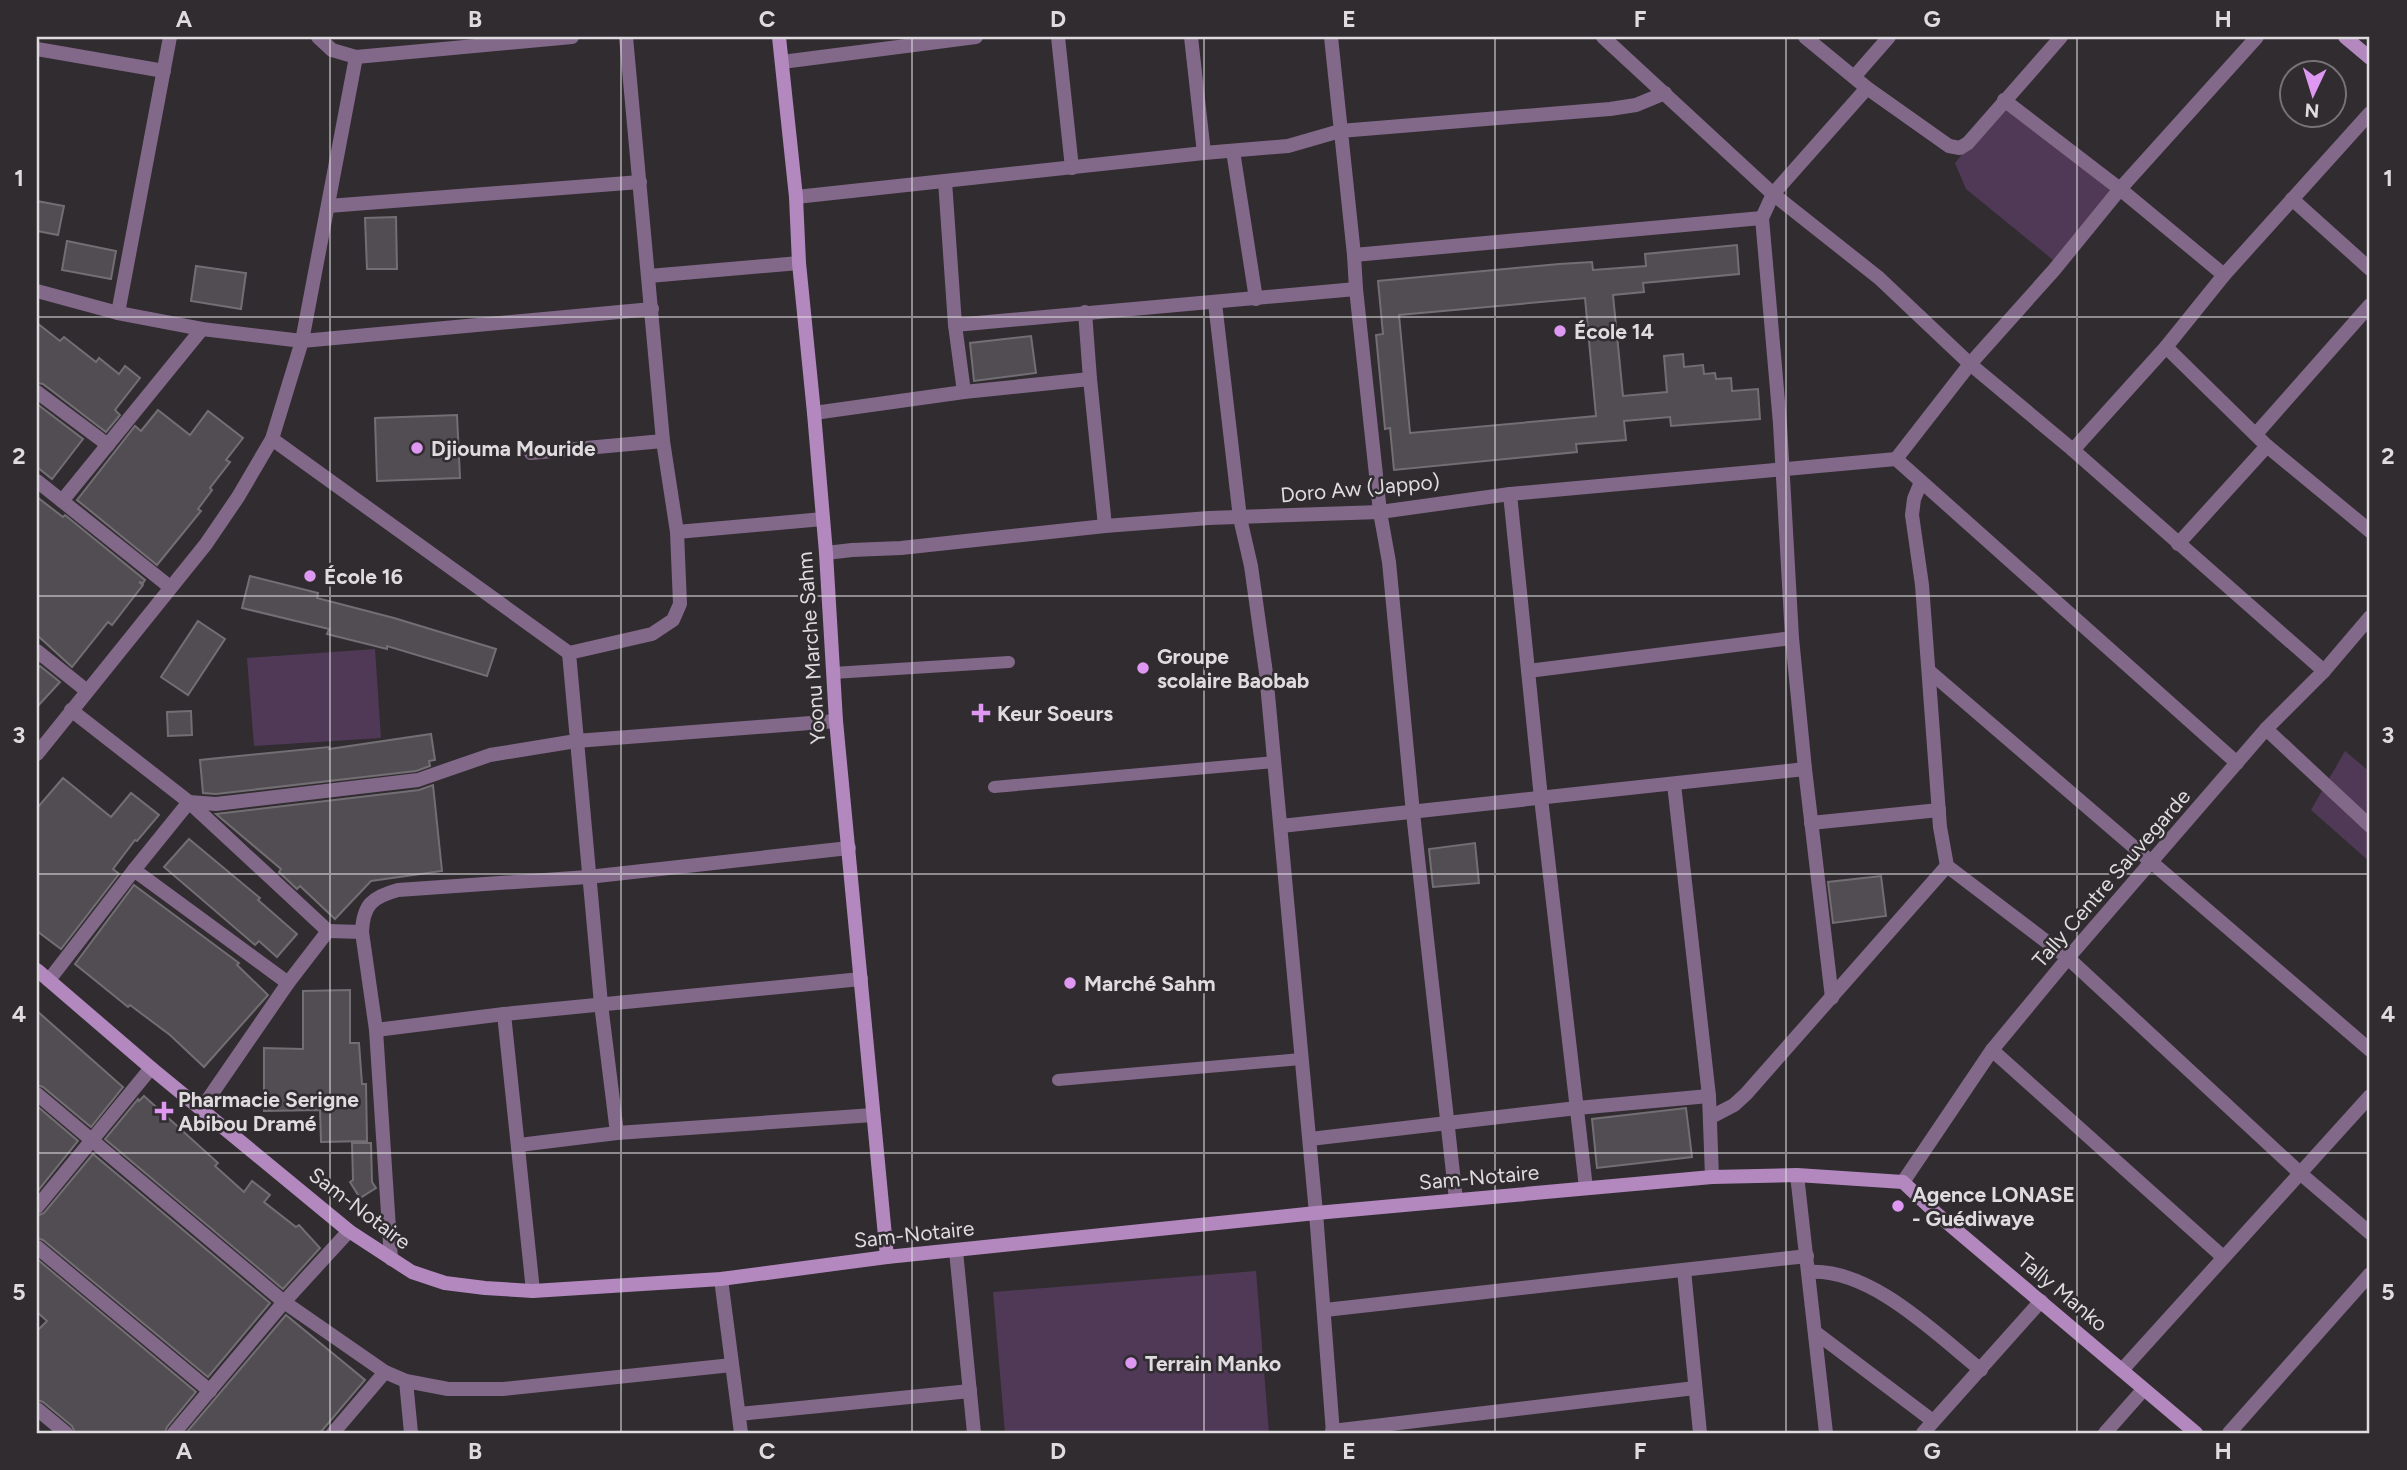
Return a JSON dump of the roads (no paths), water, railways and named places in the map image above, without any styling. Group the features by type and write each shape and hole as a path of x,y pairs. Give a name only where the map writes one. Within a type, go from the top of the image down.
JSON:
{"street":[{"path":"118,313 170,37"},
{"path":"318,37 332,50 356,57 572,37"},
{"path":"272,439 569,653 652,634 673,620 680,604 677,532 663,441 626,37"},
{"name":"Yoonu Marche Sahm","path":"779,37 796,197 799,263 826,553 836,721 887,1257"},
{"path":"782,62 976,37"},
{"path":"1058,37 1072,168"},
{"path":"1191,37 1204,153"},
{"path":"1331,37 1456,1200"},
{"path":"1603,37 1773,194 1879,278 1970,364 2073,450 2324,671"},
{"path":"1805,37 1867,88 1949,146 1957,148 1968,143 2061,37"},
{"path":"1854,78 1889,37"},
{"path":"2237,764 1896,459 1970,364 2053,271 2120,189 2257,37"},
{"path":"2346,37 2370,58"},
{"path":"38,54 164,72"},
{"path":"37,754 206,544 239,497 272,439 302,341 356,57"},
{"path":"1832,998 1792,638 1780,424 1762,218 1773,194 1867,88"},
{"path":"796,197 1288,146 1340,131 1610,109 1636,105 1665,93"},
{"path":"2004,100 2120,189 2224,275"},
{"path":"2073,450 2165,347 2224,275 2370,113"},
{"path":"1233,151 1256,299"},
{"path":"945,181 955,325 964,392"},
{"path":"328,206 640,182"},
{"path":"2292,199 2370,269"},
{"path":"1354,255 1762,218"},
{"path":"649,276 799,263"},
{"path":"955,325 1356,289"},
{"path":"37,291 118,313 202,329 302,341 652,309"},
{"path":"1215,303 1240,518 1251,566 1266,673 1317,1213 1332,1432 1695,1388"},
{"path":"2256,434 2370,305"},
{"path":"1085,313 1105,526"},
{"path":"61,501 202,329"},
{"path":"2165,347 2267,446 2370,531"},
{"path":"814,413 964,392 1090,379"},
{"path":"37,392 107,444"},
{"path":"531,453 663,441"},
{"path":"2178,544 2267,446"},
{"name":"Doro Aw (Jappo)","path":"826,553 1209,518 1380,512 1510,494 1896,459"},
{"path":"37,481 170,587"},
{"path":"1921,482 1914,499 1912,515 1922,584 1939,810 1947,866 2068,958 2301,1174 2370,1233"},
{"path":"1510,494 1541,798 1586,1188"},
{"path":"677,532 822,519"},
{"name":"Tally Centre Sauvegarde","path":"1903,1182 1992,1050 2068,958 2266,729 2324,671 2370,617"},
{"path":"1528,671 1792,638"},
{"path":"37,651 87,691"},
{"path":"569,653 588,877 617,1133"},
{"path":"1929,671 2370,1050"},
{"path":"71,710 189,802 328,931 362,932"},
{"path":"189,802 216,804 418,780 490,755 576,741 836,721"},
{"path":"2266,729 2370,825"},
{"path":"1281,826 1805,769"},
{"path":"1674,784 1709,1096 1712,1177"},
{"path":"49,980 189,802"},
{"path":"1811,823 1939,810"},
{"path":"391,1259 376,1030 362,932 363,917 368,907 382,895 398,890 588,877 849,848"},
{"path":"1711,1117 1734,1105 1746,1094 1947,866"},
{"path":"134,870 288,983"},
{"path":"202,1108 288,983 328,931"},
{"name":"Sam-Notaire","path":"37,970 349,1231 412,1272 445,1283 533,1291 721,1279 887,1257 1317,1213 1712,1177 1797,1175 1903,1182"},
{"path":"376,1030 504,1014 861,979"},
{"path":"504,1014 533,1291"},
{"path":"1992,1050 2223,1257"},
{"path":"37,1207 151,1068"},
{"path":"37,1094 284,1302 386,1372 406,1381 447,1389 503,1389 732,1365"},
{"path":"1310,1139 1577,1108 1709,1096"},
{"path":"2122,1370 2370,1096"},
{"path":"519,1145 617,1133 873,1115"},
{"path":"1797,1175 1826,1433"},
{"name":"Tally Manko","path":"1903,1182 1937,1214 2196,1433"},
{"path":"174,1433 284,1302 349,1231"},
{"path":"37,1247 210,1391"},
{"path":"956,1251 974,1433"},
{"path":"1325,1310 1807,1256"},
{"path":"1684,1270 1700,1433"},
{"path":"1809,1272 1819,1271 1846,1278 1898,1303 1980,1370"},
{"path":"2229,1433 2370,1275"},
{"path":"721,1279 741,1433"},
{"path":"1923,1433 2041,1301"},
{"path":"1815,1332 1933,1421"},
{"path":"333,1433 386,1372"},
{"path":"406,1381 411,1433"},
{"path":"2105,1433 2143,1390"},
{"path":"740,1414 970,1391"},
{"path":"37,1409 65,1433"}],"lane":[{"path":"833,673 1009,662"},
{"path":"994,787 1275,762"},
{"path":"1058,1080 1301,1059"}],"place":[{"name":"École 14","path":"1560,331"},
{"name":"Djiouma Mouride","path":"417,448"},
{"name":"École 16","path":"310,576"},
{"name":"Groupe scolaire Baobab","path":"1143,668"},
{"name":"Keur Soeurs","path":"981,713"},
{"name":"Marché Sahm","path":"1070,983"},
{"name":"Pharmacie Serigne Abibou Dramé","path":"164,1111"},
{"name":"Agence LONASE - Guédiwaye","path":"1898,1206"},
{"name":"Terrain Manko","path":"1131,1363"}]}
